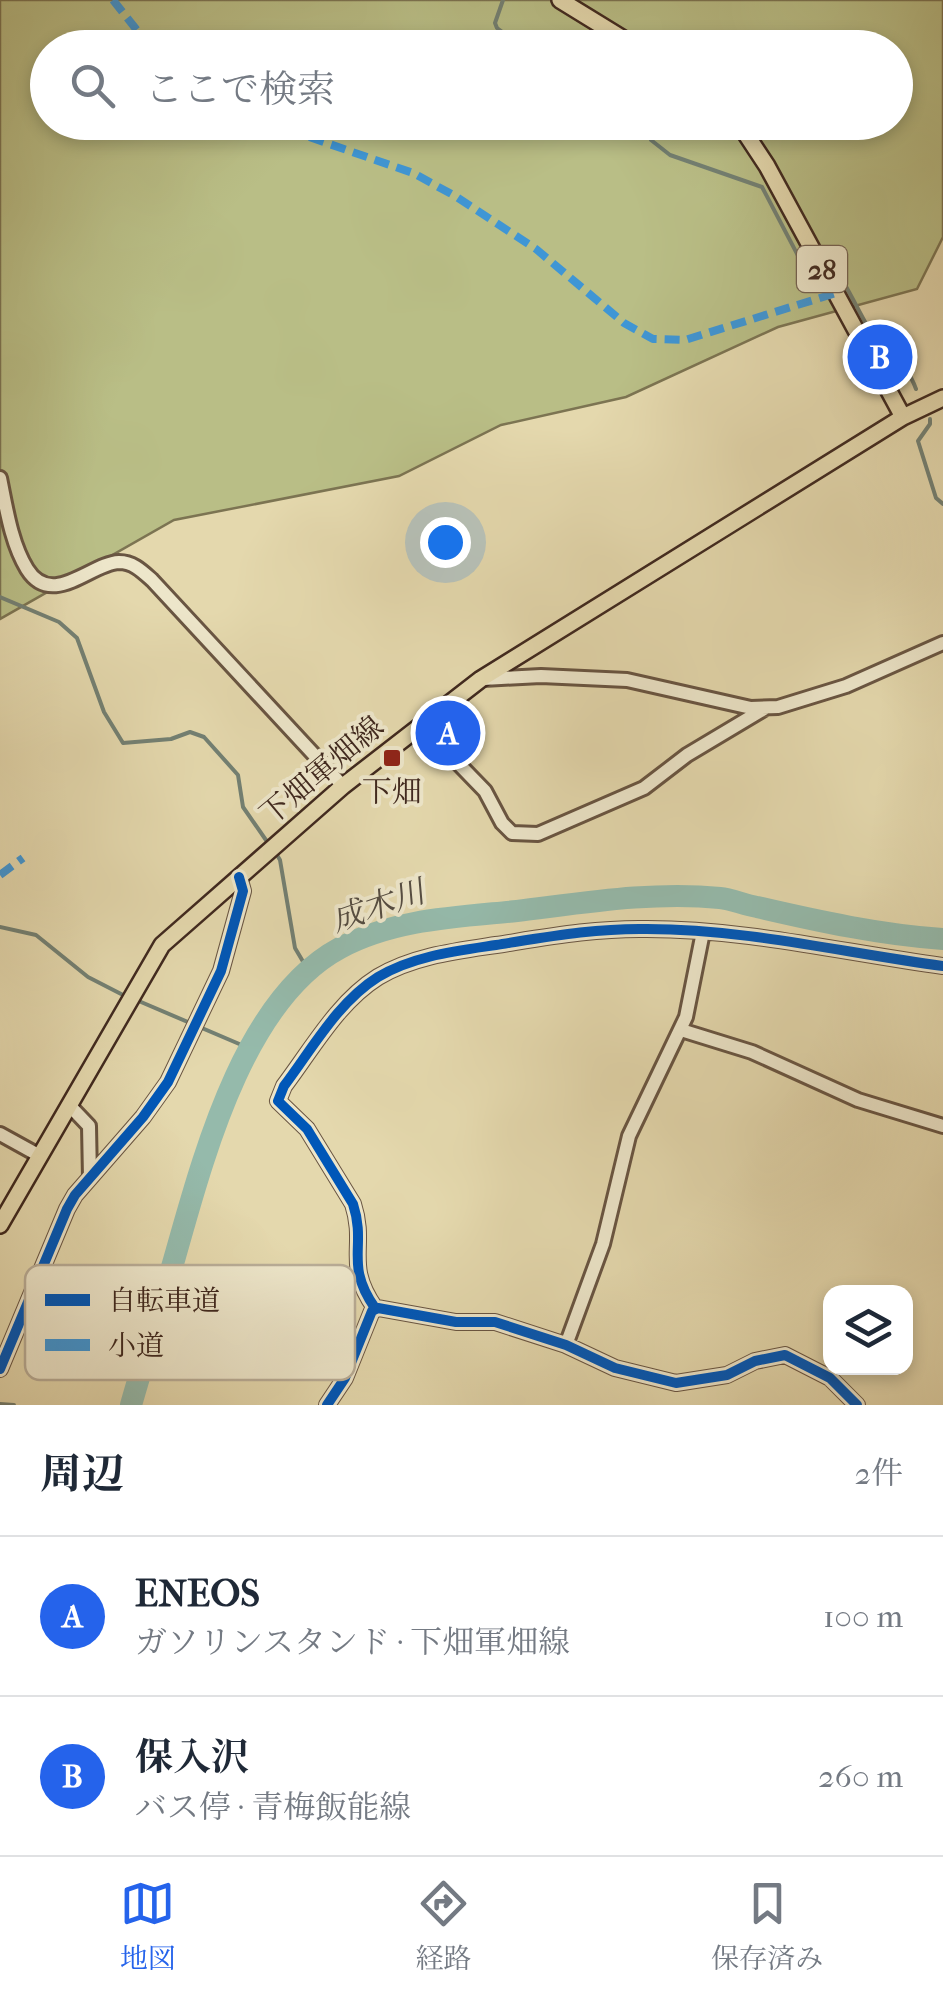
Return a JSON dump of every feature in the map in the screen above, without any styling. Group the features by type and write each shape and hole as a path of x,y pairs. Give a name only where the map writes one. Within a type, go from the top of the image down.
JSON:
{"main road":[{"path":"560,0 609,30"},
{"name":"28","path":"750,140 903,416"},
{"name":"下畑軍畑線","path":"0,1226 162,945 239,877 343,786 481,679 903,416 943,398"}],"street":[{"path":"0,478 16,542 27,570 34,577 54,584 70,583 112,563 133,564 343,786"},
{"path":"481,679 541,676 627,680 751,708 767,708 846,686 943,643"},
{"path":"421,725 484,791 512,833 538,834 644,788 686,755 767,708"},
{"path":"43,1265 67,1208 144,1117 168,1082 220,972 244,891 239,877"},
{"path":"857,1405 830,1378 785,1355 755,1361 727,1376 676,1383 616,1368 566,1344 495,1322 456,1322 376,1308 358,1279 357,1216 353,1204 307,1128 278,1101 284,1086 349,1000 380,976 407,964 467,950 591,930 651,929 703,932 943,966"},
{"path":"566,1344 602,1244 628,1136 690,1006 703,932"},
{"path":"681,1030 752,1052 858,1100 943,1126"},
{"path":"69,1105 89,1126 90,1178"},
{"path":"0,1134 40,1156"},
{"path":"355,1355 376,1308"},
{"path":"0,1369 25,1309"},
{"path":"327,1405 344,1380"}],"green space":[{"path":"0,0 943,0 943,237 917,289 778,327 626,397 501,425 399,476 174,520 0,619"}],"waterway":[{"path":"500,30 495,23 503,0"},
{"path":"651,140 670,155 762,187 805,269"},
{"path":"825,258 876,340 903,367 916,389"},
{"path":"930,419 918,441 936,498 943,504"},
{"path":"0,597 59,622 77,638 104,712 123,743 171,739 190,732 204,737 238,775 243,807 268,843"},
{"path":"274,850 280,860 295,948 308,970"},
{"name":"成木川","path":"172,1265 212,1136 251,1046 276,1006 306,973 361,938 426,921 618,899 695,896 850,927 943,939"},
{"path":"0,927 36,935 88,977 125,996"},
{"path":"134,999 251,1049"},
{"name":"成木川","path":"131,1405 138,1380"},
{"path":"0,1404 14,1405"}],"marked path":[{"path":"113,0 137,30"},
{"path":"318,140 413,173 455,196 536,249 624,323 653,339 685,340 836,293"},
{"path":"0,875 23,858"}],"cycle path":[{"path":"44,1265 75,1195 168,1082 221,971 243,891 239,877"},
{"path":"375,1308 360,1279 353,1204 307,1129 278,1101 284,1086 326,1027 350,999 378,977 420,959 450,952 628,929 759,937 943,966"},
{"path":"355,1353 372,1311 378,1308 456,1322 495,1322 566,1345 615,1368 676,1383 727,1375 755,1361 785,1355 830,1378 857,1405"},
{"path":"0,1369 25,1309"},
{"path":"327,1405 344,1380"}],"place":[{"name":"保入沢","path":"880,357"},
{"name":"ENEOS","path":"448,733"},
{"name":"下畑","path":"392,758"}]}
